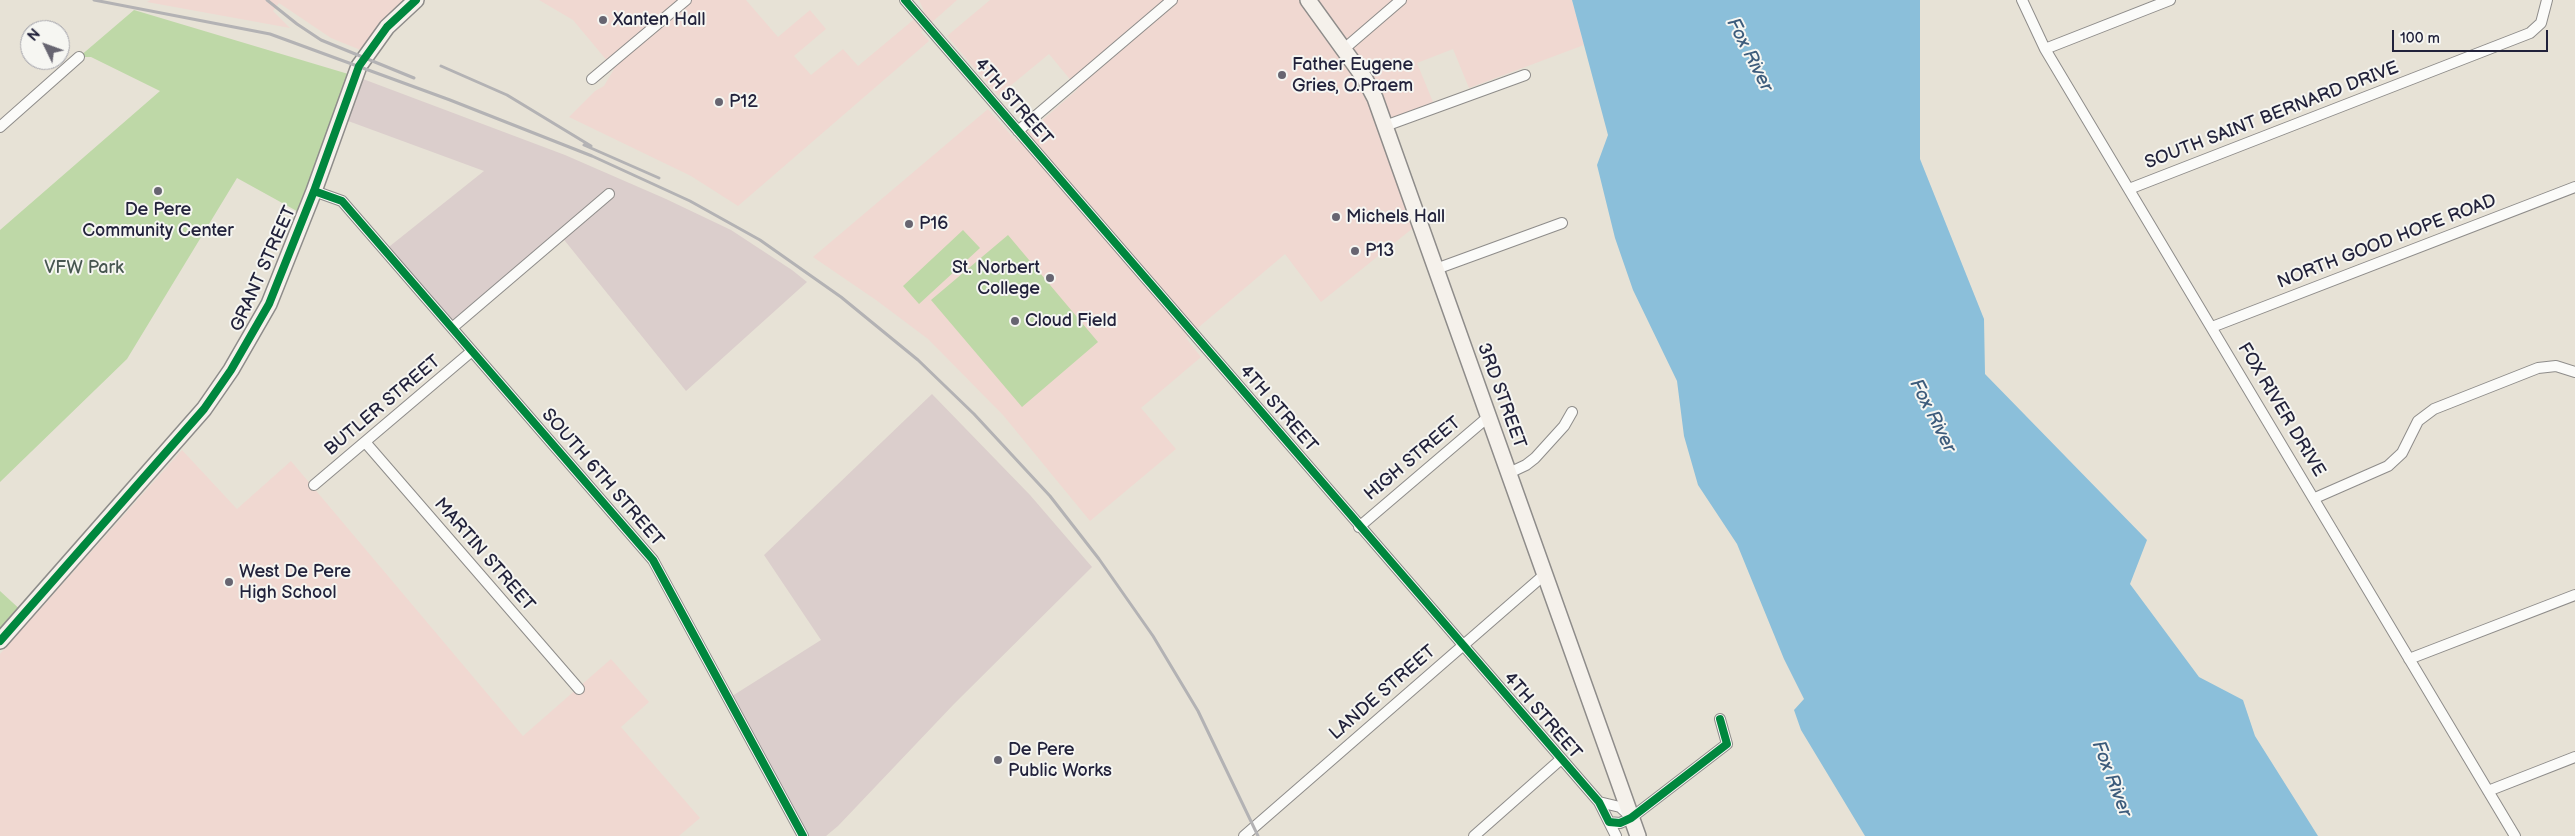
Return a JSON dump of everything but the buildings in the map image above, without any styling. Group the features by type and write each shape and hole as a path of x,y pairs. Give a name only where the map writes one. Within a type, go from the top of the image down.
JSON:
{"main road":[{"name":"GRANT STREET","path":"0,640 204,409 232,370 269,304 314,191 359,66 387,27 416,0"},
{"name":"3RD STREET","path":"1308,0 1365,80 1385,126 1638,836"}],"street":[{"path":"592,79 686,0"},
{"path":"1018,131 1172,0"},
{"path":"1344,49 1401,0"},
{"name":"FOX RIVER DRIVE","path":"2022,0 2046,49 2515,836"},
{"path":"2046,49 2170,0"},
{"name":"SOUTH SAINT BERNARD DRIVE","path":"2129,189 2530,33 2541,23 2547,0"},
{"name":"4TH STREET","path":"907,1 1560,760 1599,802 1616,836"},
{"path":"0,127 79,57"},
{"path":"1385,126 1524,75"},
{"name":"NORTH GOOD HOPE ROAD","path":"2212,327 2575,187"},
{"name":"SOUTH 6TH STREET","path":"314,191 342,201 653,560 803,836"},
{"path":"452,328 609,194"},
{"path":"1436,269 1562,223"},
{"name":"BUTLER STREET","path":"314,485 472,351"},
{"path":"2315,498 2388,466 2402,453 2418,421 2434,409 2538,368 2556,366 2575,372"},
{"path":"1509,473 1530,462 1564,426 1572,412"},
{"name":"HIGH STREET","path":"1359,527 1488,417"},
{"name":"MARTIN STREET","path":"365,442 579,689"},
{"name":"LANDE STREET","path":"1244,836 1544,575"},
{"path":"2409,659 2575,595"},
{"path":"1609,822 1620,823 1631,818 1727,744 1720,719"},
{"path":"2488,791 2575,757"},
{"path":"1474,836 1560,760"},
{"name":"4TH STREET","path":"1599,802 1620,807 1631,818"}],"shaded area":[{"path":"150,0 416,0 368,53 331,38 279,3 273,11 290,28 147,2"},
{"path":"539,0 746,0 778,37 810,10 826,29 794,56 811,75 843,49 858,66 924,11 919,0 957,0 921,32 929,41 738,206 691,176 569,117 595,91 604,86 614,69 573,20"},
{"name":"St. Norbert College","path":"990,0 1572,0 1584,45 1469,88 1453,49 1417,63 1433,102 1377,124 1413,228 1321,302 1285,254 1186,338 1201,357 1141,408 1176,449 1090,521 1003,415 928,339 876,300 813,257 988,109 1017,142 1078,89 1049,54 998,96 947,36"},
{"path":"355,76 565,155 666,199 731,230 807,282 686,391 561,236 452,328 385,250 484,171 340,118"},
{"path":"932,394 1030,495 1092,567 954,704 838,826 826,836 803,836 729,698 821,640 764,555"},
{"name":"West De Pere High School","path":"182,450 237,509 291,461 523,736 611,659 649,702 621,727 700,818 679,836 0,836 0,654"}],"green space":[{"name":"VFW Park","path":"134,10 355,76 304,215 237,178 127,359 0,482 0,230 160,91 91,57 79,57"},
{"path":"963,230 980,248 919,304 903,286"},
{"name":"Cloud Field","path":"1008,235 1098,342 1022,407 931,300"},
{"path":"0,591 24,613 0,641"}],"water":[{"name":"Fox River","path":"1572,0 1920,0 1920,159 1984,319 1985,374 2147,540 2130,584 2199,677 2243,700 2255,736 2318,836 1865,836 1801,730 1794,710 1804,699 1784,659 1737,544 1698,485 1684,436 1677,381 1633,290 1615,238 1597,165 1608,135"}],"railway":[{"path":"94,0 270,34 450,100 592,156 690,201 760,240 841,297 918,360 974,414 1050,496 1099,559 1153,636 1198,711 1258,836"},
{"path":"267,0 321,40 414,78"},
{"path":"441,66 507,95 591,146"},
{"path":"584,145 659,178"}],"cycle path":[{"path":"0,641 204,409 231,370 269,304 314,191 359,66 387,27 416,0"},
{"path":"905,0 1599,802 1609,822 1620,823 1631,818 1727,744 1720,719"},
{"path":"314,191 342,201 653,560 803,836"}],"place":[{"name":"Xanten Hall","path":"603,20"},
{"name":"Father Eugene Gries, O.Praem","path":"1282,75"},
{"name":"P12","path":"719,102"},
{"name":"De Pere Community Center","path":"158,191"},
{"name":"Michels Hall","path":"1336,217"},
{"name":"P16","path":"909,224"},
{"name":"P13","path":"1355,251"},
{"name":"St. Norbert College","path":"1050,278"},
{"name":"Cloud Field","path":"1015,321"},
{"name":"West De Pere High School","path":"229,582"},
{"name":"De Pere Public Works","path":"998,760"}]}
